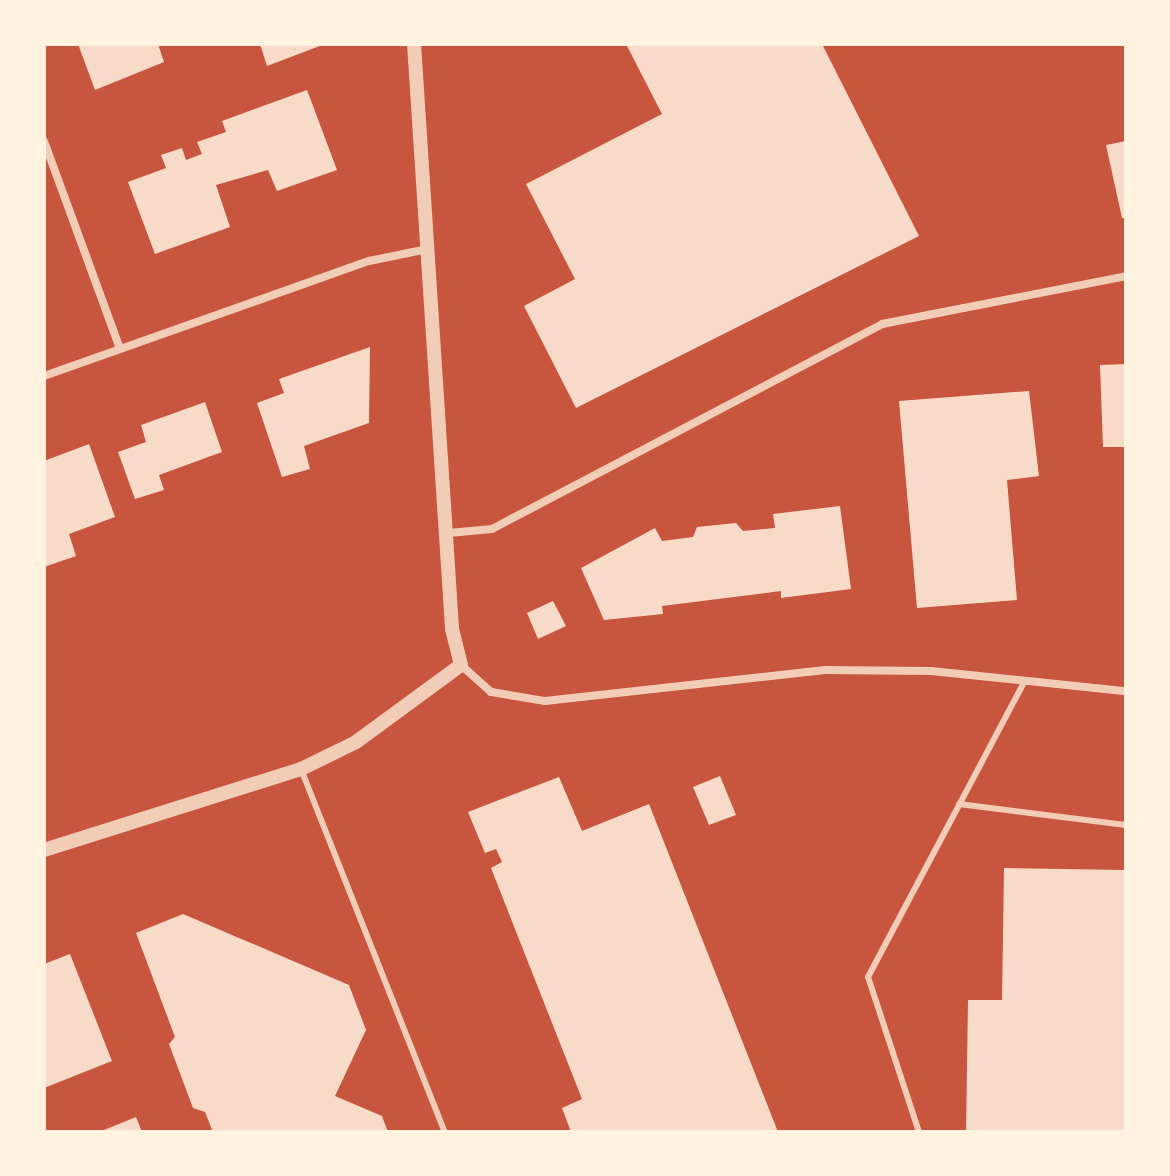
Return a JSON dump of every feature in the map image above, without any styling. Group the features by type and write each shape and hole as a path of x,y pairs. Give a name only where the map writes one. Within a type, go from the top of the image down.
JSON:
{"street":[{"path":"414,44 449,533 452,628 461,665 491,692 545,701 825,670 931,671 1126,691"},
{"path":"44,141 120,349"},
{"path":"44,376 369,261 428,249"},
{"path":"449,533 492,529 882,324 1126,276"},
{"path":"44,850 301,769 356,742 461,665"}],"lane":[{"path":"919,1132 868,977 1024,682"},
{"path":"301,769 445,1132"},
{"path":"959,804 1126,825"}],"building":[{"path":"78,44 158,44 164,62 95,90"},
{"path":"260,44 325,44 267,66"},
{"path":"626,44 822,44 919,236 576,408 524,306 575,279 526,184 662,114"},
{"path":"307,90 337,170 277,191 268,170 216,185 230,227 155,254 128,182 166,168 161,155 182,148 186,160 202,154 197,142 226,132 222,121"},
{"path":"1126,141 1126,218 1122,218 1106,145"},
{"path":"370,347 369,423 304,446 310,469 282,477 257,403 284,393 279,379"},
{"path":"1126,364 1126,447 1103,447 1100,365"},
{"path":"1029,391 1039,476 1007,480 1017,600 917,608 899,401"},
{"path":"205,402 222,452 159,475 164,490 135,499 118,452 146,442 141,425"},
{"path":"89,444 115,517 69,534 76,556 44,567 44,461"},
{"path":"840,506 851,589 781,598 781,591 662,606 663,614 604,620 581,568 655,528 662,541 693,537 697,527 736,523 743,531 775,528 773,514"},
{"path":"553,601 566,626 538,639 527,613"},
{"path":"720,776 736,815 709,825 693,787"},
{"path":"559,777 582,831 649,804 778,1132 571,1132 562,1108 582,1099 491,868 502,862 496,849 485,853 468,812"},
{"path":"1004,868 1126,870 1126,1132 966,1132 968,1000 1002,1000"},
{"path":"183,914 349,985 366,1030 335,1096 382,1116 388,1132 213,1132 205,1112 193,1108 169,1044 175,1037 136,933"},
{"path":"70,954 112,1061 44,1088 44,964"},
{"path":"136,1117 142,1132 99,1132"}]}
